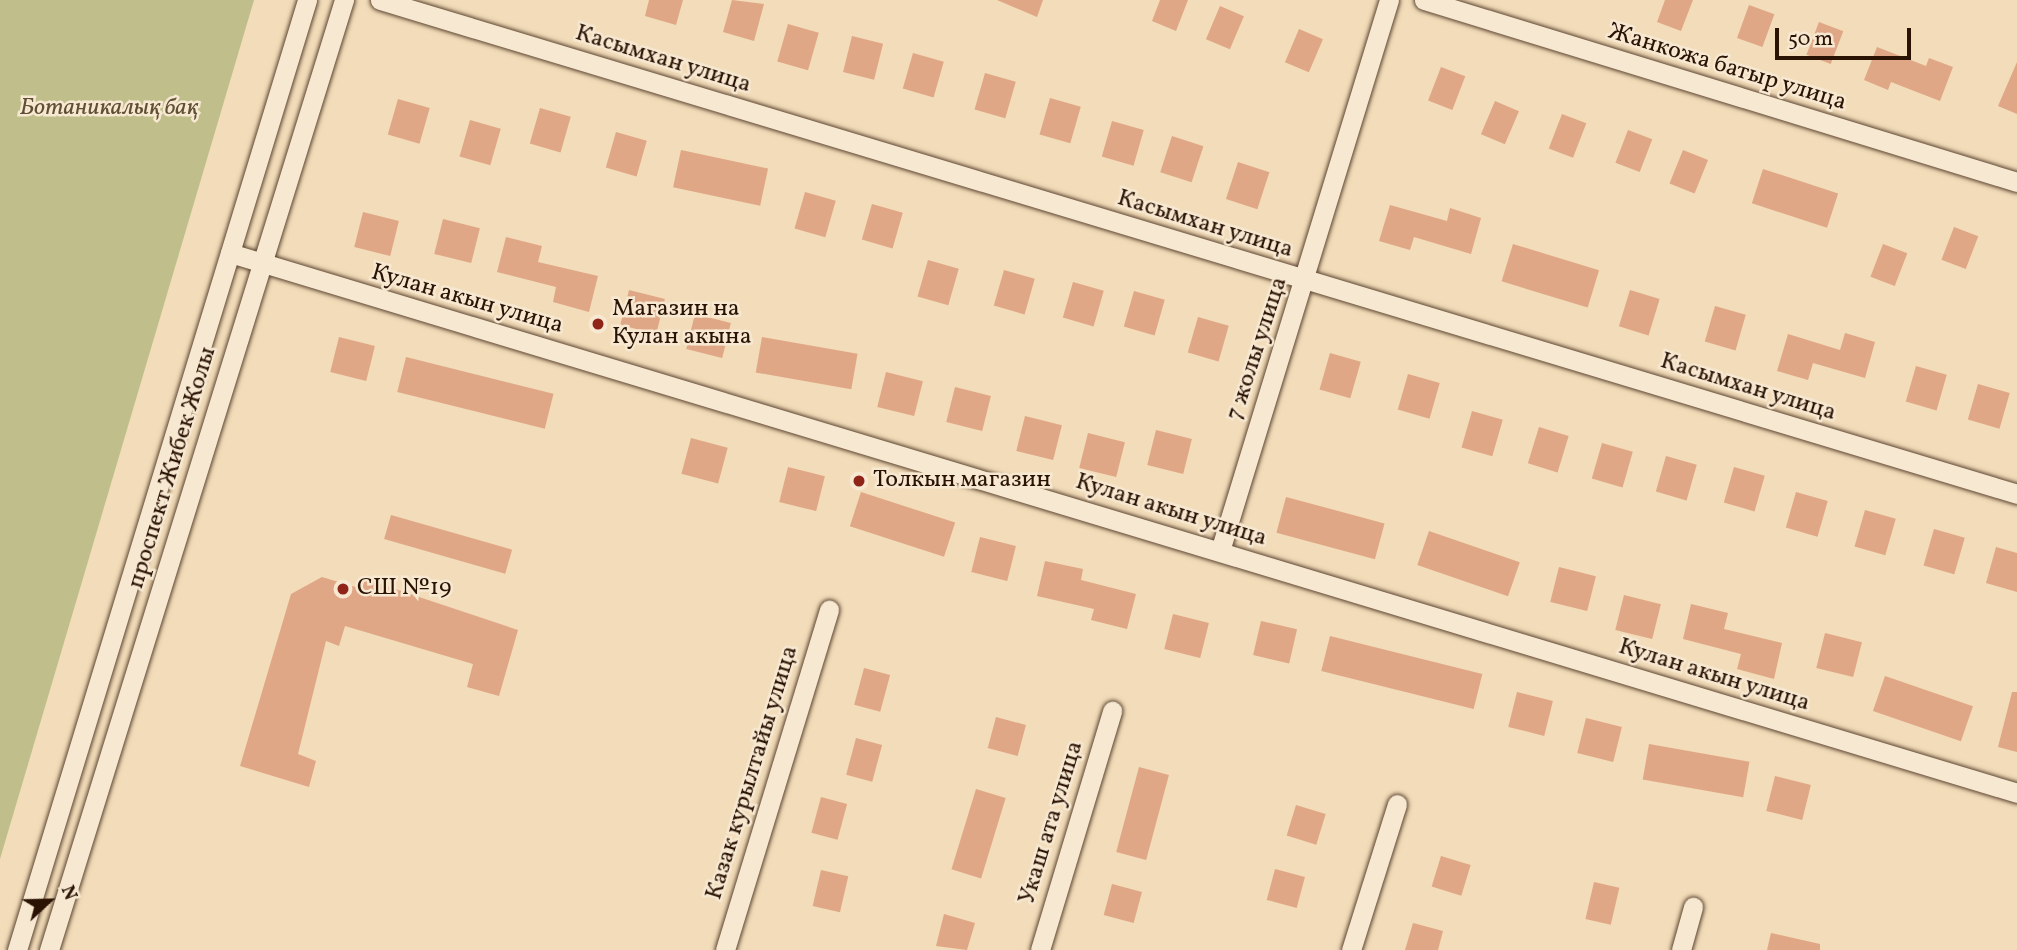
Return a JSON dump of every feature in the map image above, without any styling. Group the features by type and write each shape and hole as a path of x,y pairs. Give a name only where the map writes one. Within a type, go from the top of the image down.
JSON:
{"street":[{"name":"проспект Жибек Жолы","path":"17,950 307,0"},
{"name":"проспект Жибек Жолы","path":"49,950 344,0"},
{"name":"Касымхан улица","path":"380,0 2017,494"},
{"name":"7 жолы улица","path":"1220,551 1306,281 1389,0"},
{"name":"Жанкожа батыр улица","path":"1424,0 2017,182"},
{"name":"Кулан акын улица","path":"230,253 262,265 1220,551 2017,793"},
{"name":"Казак курылтайы улица","path":"725,950 829,610"},
{"name":"Укаш ата улица","path":"1040,950 1112,711"},
{"path":"1351,950 1397,804"},
{"path":"1681,950 1693,907"}],"green space":[{"name":"Ботаникалық бақ","path":"0,0 254,0 0,859"}],"building":[{"path":"649,0 683,0 676,25 645,16"},
{"path":"732,0 764,4 754,41 723,32"},
{"path":"997,0 1043,0 1037,17"},
{"path":"1160,0 1188,0 1176,31 1152,21"},
{"path":"1665,0 1693,0 1681,31 1657,22"},
{"path":"1749,5 1774,14 1762,47 1737,38"},
{"path":"1220,6 1244,16 1230,49 1206,39"},
{"path":"1819,22 1843,31 1831,64 1806,55"},
{"path":"788,24 819,33 808,70 777,61"},
{"path":"1299,29 1323,39 1309,72 1285,62"},
{"path":"852,36 883,44 874,80 843,72"},
{"path":"1877,47 1926,66 1929,58 1953,67 1940,101 1891,82 1888,90 1864,80"},
{"path":"913,53 944,62 934,97 903,89"},
{"path":"2017,62 2017,114 1998,106"},
{"path":"1441,67 1465,76 1452,110 1428,101"},
{"path":"985,73 1016,82 1005,118 975,110"},
{"path":"1050,98 1081,107 1070,143 1040,135"},
{"path":"398,99 430,108 420,144 388,135"},
{"path":"1495,101 1519,111 1505,144 1481,134"},
{"path":"540,108 571,117 561,152 530,144"},
{"path":"1562,114 1586,123 1573,158 1549,149"},
{"path":"470,120 501,129 490,165 460,157"},
{"path":"1112,121 1144,130 1134,166 1102,157"},
{"path":"1628,130 1652,139 1640,172 1615,163"},
{"path":"616,132 647,141 637,176 606,168"},
{"path":"1172,136 1203,146 1192,182 1160,172"},
{"path":"681,150 768,169 760,206 673,187"},
{"path":"1683,150 1708,160 1695,193 1670,183"},
{"path":"1238,162 1269,172 1257,209 1226,199"},
{"path":"1763,169 1838,193 1827,228 1752,203"},
{"path":"805,192 836,201 825,237 795,229"},
{"path":"872,204 903,213 893,248 862,240"},
{"path":"1390,205 1447,221 1450,208 1481,218 1471,254 1414,237 1410,250 1379,241"},
{"path":"363,212 399,221 390,256 354,247"},
{"path":"443,219 480,228 471,263 434,254"},
{"path":"1954,227 1978,236 1966,269 1941,260"},
{"path":"506,237 542,246 538,262 598,276 589,312 553,302 556,287 497,272"},
{"path":"1513,244 1599,270 1588,308 1502,281"},
{"path":"1883,244 1907,253 1895,286 1870,277"},
{"path":"928,260 959,269 948,305 918,297"},
{"path":"1004,270 1035,279 1025,314 994,306"},
{"path":"1073,282 1104,291 1094,326 1063,318"},
{"path":"629,290 665,299 656,334 620,325"},
{"path":"1630,290 1660,299 1649,335 1619,326"},
{"path":"1134,291 1165,300 1155,335 1124,327"},
{"path":"1715,306 1746,315 1736,350 1705,342"},
{"path":"695,314 731,323 722,358 686,349"},
{"path":"1198,317 1229,326 1219,361 1188,353"},
{"path":"1845,333 1875,342 1865,378 1813,363 1808,380 1777,371 1788,334 1840,350"},
{"path":"339,337 375,346 366,381 330,372"},
{"path":"762,337 858,354 851,389 756,372"},
{"path":"1330,353 1361,362 1350,398 1320,390"},
{"path":"406,357 553,394 545,429 397,392"},
{"path":"1916,366 1947,375 1937,410 1906,402"},
{"path":"886,372 923,381 914,416 877,407"},
{"path":"1408,374 1440,383 1430,419 1398,410"},
{"path":"1978,384 2010,393 2000,429 1968,420"},
{"path":"955,387 991,396 982,431 946,422"},
{"path":"1472,411 1503,420 1492,456 1462,448"},
{"path":"1025,416 1062,425 1053,460 1016,451"},
{"path":"1539,427 1569,436 1558,472 1528,463"},
{"path":"1156,430 1192,439 1183,474 1147,465"},
{"path":"1088,433 1125,442 1116,477 1079,468"},
{"path":"691,438 728,448 718,484 681,474"},
{"path":"1602,443 1633,452 1623,487 1592,479"},
{"path":"1666,456 1697,465 1687,500 1656,492"},
{"path":"788,467 825,476 816,511 779,502"},
{"path":"1734,467 1765,476 1755,511 1724,503"},
{"path":"861,492 955,523 944,557 850,526"},
{"path":"1796,492 1828,501 1818,537 1786,528"},
{"path":"1286,497 1385,523 1375,559 1276,533"},
{"path":"1865,510 1896,519 1885,555 1855,547"},
{"path":"391,515 512,550 505,574 384,539"},
{"path":"1934,529 1965,538 1954,574 1924,566"},
{"path":"1429,531 1520,562 1508,596 1417,565"},
{"path":"980,537 1016,546 1007,581 971,572"},
{"path":"1996,547 2017,553 2017,592 1986,583"},
{"path":"1045,561 1083,569 1081,580 1136,594 1127,629 1091,620 1094,609 1037,596"},
{"path":"1559,567 1596,576 1587,611 1550,602"},
{"name":"СШ №19","path":"322,577 362,589 365,579 518,630 499,696 467,687 473,664 345,626 339,646 326,641 298,754 316,761 309,787 240,766 291,594"},
{"path":"1624,595 1661,604 1652,639 1615,630"},
{"path":"1691,604 1728,613 1724,629 1782,643 1774,679 1737,669 1741,654 1683,639"},
{"path":"1173,614 1209,623 1200,658 1164,649"},
{"path":"1261,621 1297,629 1289,663 1253,655"},
{"path":"1825,633 1862,642 1853,677 1816,668"},
{"path":"1330,636 1482,674 1474,709 1321,671"},
{"path":"864,668 890,675 880,712 854,705"},
{"path":"1885,676 1973,706 1961,741 1873,711"},
{"path":"1517,692 1553,701 1544,736 1508,727"},
{"path":"2012,692 2017,692 2017,752 1998,747"},
{"path":"996,717 1026,725 1018,756 988,748"},
{"path":"1586,718 1622,727 1613,762 1577,753"},
{"path":"856,738 882,745 872,782 846,775"},
{"path":"1649,744 1749,762 1743,797 1643,779"},
{"path":"1139,767 1169,775 1146,860 1116,852"},
{"path":"1775,776 1811,785 1802,820 1766,811"},
{"path":"976,789 1006,798 981,878 951,869"},
{"path":"821,797 847,804 838,840 811,833"},
{"path":"1296,805 1326,814 1316,845 1287,836"},
{"path":"1441,856 1471,865 1461,896 1432,887"},
{"path":"1275,869 1305,877 1297,908 1267,900"},
{"path":"821,870 848,876 840,912 813,906"},
{"path":"1594,882 1619,888 1611,925 1585,919"},
{"path":"1112,884 1142,892 1134,923 1104,915"},
{"path":"944,914 975,923 967,950 936,946"},
{"path":"1413,923 1443,931 1438,950 1405,950"},
{"path":"1771,933 1820,944 1820,950 1767,950"}],"place":[{"name":"Магазин на Кулан акына","path":"598,324"},
{"name":"Толкын магазин","path":"859,481"},
{"name":"СШ №19","path":"343,589"}]}
